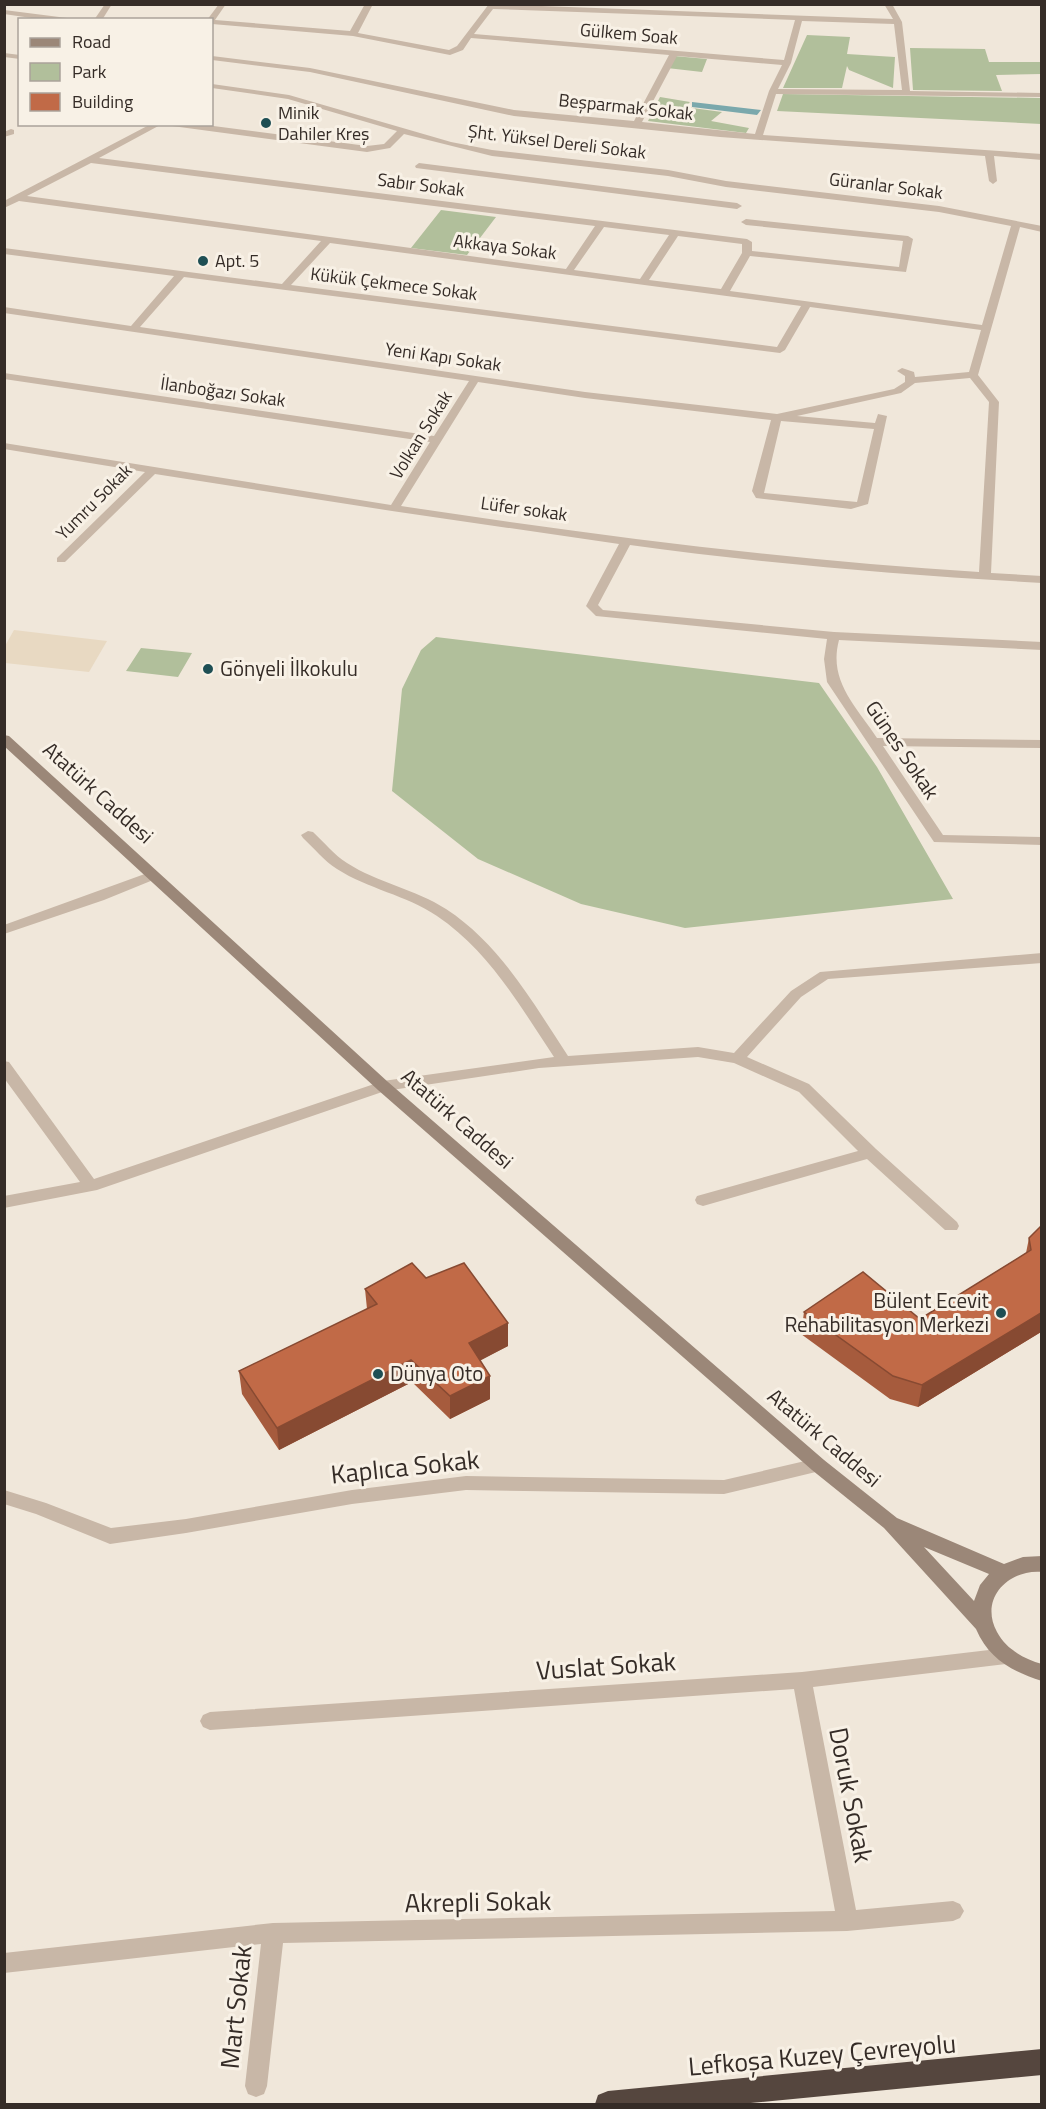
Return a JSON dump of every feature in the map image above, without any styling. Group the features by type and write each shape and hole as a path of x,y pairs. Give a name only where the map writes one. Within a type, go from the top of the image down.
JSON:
{"highway":[{"name":"Lefkoşa Kuzey Çevreyolu","path":"608,2104 1041,2062"}],"main road":[{"name":"Atatürk Caddesi","path":"4,739 383,1086 819,1465 890,1523 983,1623 991,1641 1006,1656"},
{"name":"Atatürk Caddesi","path":"890,1523 1005,1572"},
{"path":"983,1623 981,1605 986,1589 998,1576 1015,1567 1039,1563"},
{"path":"1006,1656 1024,1668 1041,1673"}],"street":[{"path":"99,18 109,4"},
{"path":"213,18 223,4"},
{"path":"352,34 369,4"},
{"path":"888,4 898,22 906,92"},
{"path":"213,21 352,34 450,54 460,48 492,6 898,22"},
{"path":"4,12 51,18"},
{"path":"758,137 773,91 787,63 799,19"},
{"name":"Gülkem Soak","path":"470,36 787,63"},
{"path":"637,124 674,53"},
{"name":"Beşparmak Sokak","path":"213,58 310,70 514,113 758,137 1041,157"},
{"name":"Şht. Yüksel Dereli Sokak","path":"213,86 289,97 449,144 492,153 668,172 726,184"},
{"path":"773,91 1041,95"},
{"path":"4,205 154,126"},
{"path":"191,126 367,148 387,146 404,129"},
{"path":"989,153 993,181"},
{"name":"Sabır Sokak","path":"91,160 747,242"},
{"name":"Şht. Yüksel Dereli Sokak","path":"419,166 737,206"},
{"path":"724,292 747,253 746,222 726,184"},
{"name":"Güranlar Sokak","path":"726,184 939,209 1041,229"},
{"name":"Akkaya Sokak","path":"19,198 986,328"},
{"path":"746,222 908,239 903,270 747,253"},
{"path":"568,272 601,224"},
{"path":"973,375 1016,224"},
{"path":"643,281 675,233"},
{"path":"284,287 327,241"},
{"name":"Kükük Çekmece Sokak","path":"4,251 780,350 807,304"},
{"path":"134,328 181,274"},
{"name":"Yeni Kapı Sokak","path":"4,310 585,395 777,417 880,421 862,504 851,506 760,496 758,491 777,417"},
{"path":"777,417 897,391 907,386 910,380 910,374 902,371"},
{"path":"910,380 973,375"},
{"path":"973,375 994,402 985,576"},
{"name":"İlanboğazı Sokak","path":"4,376 436,440"},
{"name":"Volkan Sokak","path":"394,508 475,379"},
{"name":"Lüfer sokak","path":"4,446 394,508 627,540 811,562 1041,580"},
{"name":"Yumru Sokak","path":"61,560 153,470"},
{"path":"627,540 592,606 600,613 834,636 1041,646"},
{"name":"Günes Sokak","path":"834,636 830,648 830,671 833,682 939,839 1041,841"},
{"path":"873,742 1041,744"},
{"path":"308,835 341,866 405,892 441,912 465,930 510,981 564,1061"},
{"path":"4,930 153,875"},
{"path":"737,1059 796,994 825,975 1041,958"},
{"path":"4,1202 92,1185 383,1086 564,1061 698,1052 737,1059 804,1088 870,1153 951,1226"},
{"path":"4,1066 92,1185"},
{"path":"703,1200 870,1153"},
{"name":"Kaplıca Sokak","path":"4,1497 40,1508 110,1536 186,1526 352,1497 466,1483 724,1487 819,1465"},
{"name":"Vuslat Sokak","path":"210,1720 802,1680 1006,1656"},
{"name":"Doruk Sokak","path":"802,1680 847,1921"},
{"name":"Akrepli Sokak","path":"4,1963 273,1934 847,1921 953,1911"},
{"name":"Mart Sokak","path":"256,2086 273,1934"}],"green space":[{"path":"807,35 850,37 847,54 895,57 893,88 849,70 847,66 842,88 783,88"},
{"path":"910,48 985,49 989,62 1041,62 1041,74 996,75 1002,91 913,90"},
{"path":"674,56 707,59 702,72 667,68"},
{"path":"783,94 1041,98 1041,124 777,111"},
{"path":"660,97 690,102 685,107 722,112 711,121 749,128 746,133 648,121"},
{"path":"441,210 496,217 467,255 411,248"},
{"path":"436,637 819,683 877,767 953,899 685,928 581,904 478,859 392,791 402,689 421,650"},
{"path":"141,648 192,653 178,677 126,671"}],"shaded area":[{"path":"14,630 107,641 89,672 5,663 5,646"}],"water":[{"path":"692,102 761,110 757,115 692,107"}],"building":[{"name":"Bülent Ecevit Rehabilitasyon Merkezi","path":"1041,1226 1041,1313 922,1385 893,1376 804,1312 863,1272 920,1319 1031,1250 1029,1238"},
{"name":"Dünya Oto","path":"412,1263 426,1278 464,1263 508,1323 469,1343 490,1376 450,1396 411,1360 277,1428 239,1371 377,1304 365,1289"}],"place":[{"name":"Minik Dahiler Kreş","path":"266,123"},
{"name":"Apt. 5","path":"203,261"},
{"name":"Gönyeli İlkokulu","path":"208,669"},
{"name":"Bülent Ecevit Rehabilitasyon Merkezi","path":"1001,1313"},
{"name":"Dünya Oto","path":"378,1374"}]}
